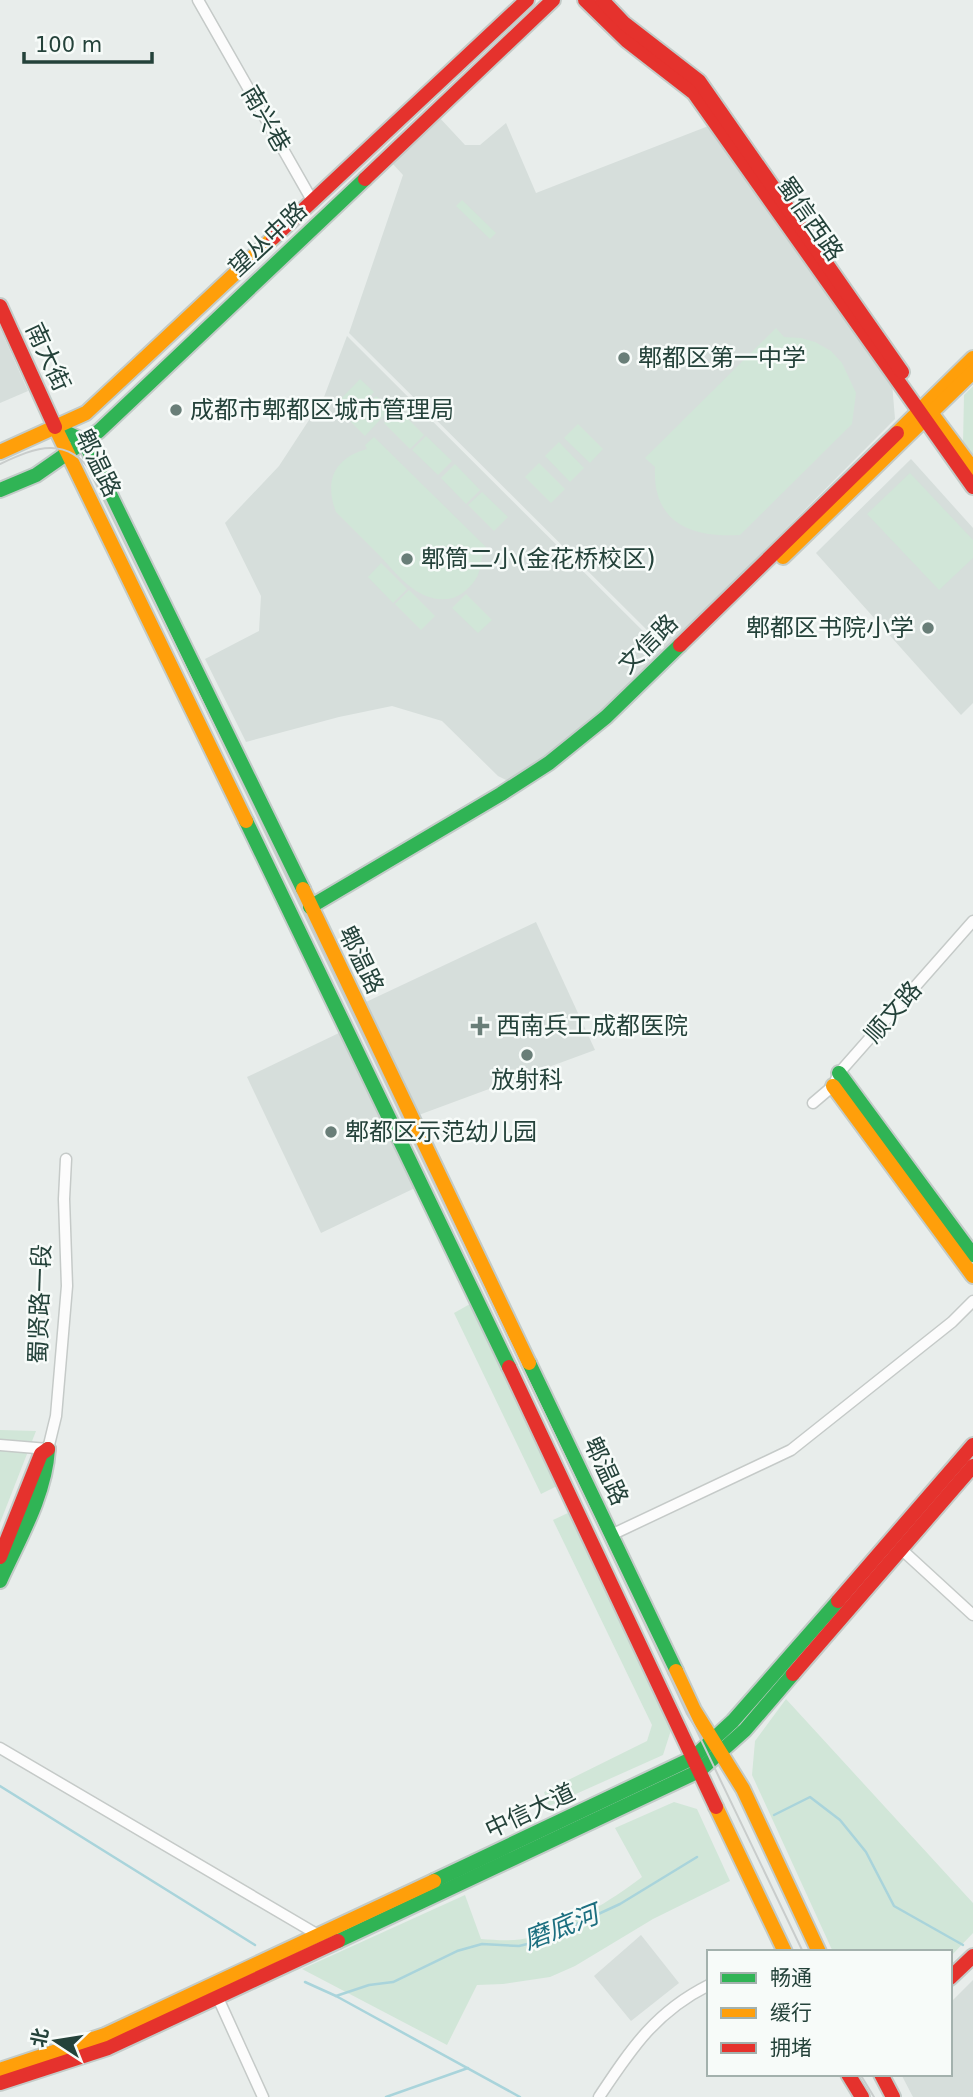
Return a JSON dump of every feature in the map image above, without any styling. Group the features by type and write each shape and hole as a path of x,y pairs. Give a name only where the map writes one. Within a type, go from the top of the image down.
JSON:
{"main road":[{"name":"望丛中路","path":"0,452 86,413 527,0"},
{"name":"望丛中路","path":"0,490 36,475 99,431 553,0"},
{"name":"蜀信西路","path":"585,0 627,41 694,93 924,412 973,469"},
{"name":"蜀信西路","path":"602,0 624,23 699,80 973,487"},
{"name":"南大街","path":"0,306 55,427"},
{"path":"312,910 508,801 611,724 924,412 973,358"},
{"path":"924,412 973,372"},
{"name":"郫温路","path":"55,427 84,441 238,753 694,1710 743,1789 777,1857 795,1904 818,1950"},
{"name":"郫温路","path":"55,427 458,1260 781,1950"},
{"path":"836,1080 973,1255"},
{"path":"836,1080 973,1276"},
{"name":"中信大道","path":"0,2084 108,2048 218,1998 696,1765 716,1746 733,1721 973,1445"},
{"name":"蜀贤路一段","path":"0,1557 41,1454 48,1449"},
{"name":"蜀贤路一段","path":"0,1581 48,1462 48,1449"},
{"name":"中信大道","path":"716,1746 745,1730 973,1466"},
{"name":"中信大道","path":"0,2070 105,2035 696,1765"},
{"path":"952,1976 973,1956"},
{"path":"849,2076 862,2097"},
{"path":"882,2076 893,2097"}],"street":[{"name":"南兴巷","path":"198,0 313,202"},
{"name":"顺文路","path":"813,1103 973,921"},
{"name":"蜀贤路一段","path":"48,1449 56,1416 67,1286 64,1199 66,1159"},
{"path":"611,1535 791,1450 952,1322 973,1301"},
{"path":"0,1445 48,1449"},
{"path":"901,1549 973,1615"},
{"path":"0,1748 320,1936"},
{"path":"599,2097 628,2054 655,2022 682,1999 707,1986"},
{"path":"218,1998 263,2097"}],"shaded area":[{"name":"郫都区第一中学","path":"438,116 465,145 480,145 506,123 536,193 711,125 892,383 895,419 666,649 349,333 403,175 392,163"},
{"path":"0,328 28,391 0,403"},
{"name":"郫筒二小(金花桥校区)","path":"347,336 664,652 590,726 520,780 508,781 498,776 442,721 392,706 246,742 205,659 259,631 261,596 225,523 279,466 324,397"},
{"name":"郫都区书院小学","path":"911,459 973,528 973,703 961,715 816,553"},
{"name":"西南兵工成都医院","path":"536,922 595,1050 416,1116 366,1002"},
{"name":"郫都区示范幼儿园","path":"341,1032 415,1188 321,1233 247,1077"},
{"path":"641,1935 679,1983 631,2021 594,1976"},
{"path":"973,1980 973,2097 913,2097 902,2076 952,2076 952,2001"}],"green space":[{"path":"462,200 496,233 490,239 456,206"},
{"path":"776,328 784,337 815,342 831,351 842,363 856,393 852,424 740,535 706,534 691,530 668,514 660,502 655,467 645,458"},
{"path":"360,379 374,392 349,419 335,405"},
{"path":"973,386 973,457 963,444 964,395"},
{"path":"376,396 390,409 365,436 351,422"},
{"path":"398,409 424,435 410,449 384,423"},
{"path":"578,424 603,449 590,463 564,438"},
{"path":"426,436 452,461 438,475 412,450"},
{"path":"374,437 486,547 477,577 456,597 430,597 411,587 336,512 331,490 335,472 347,458 367,449 365,445"},
{"path":"559,442 584,468 570,482 545,456"},
{"path":"539,463 565,489 551,503 525,477"},
{"path":"455,464 480,490 466,504 441,478"},
{"path":"910,473 973,540 973,558 939,590 867,514"},
{"path":"482,492 508,517 494,531 468,505"},
{"path":"381,563 407,589 393,603 368,577"},
{"path":"409,590 435,616 421,630 395,604"},
{"path":"466,594 492,620 478,633 452,608"},
{"path":"470,1304 557,1486 541,1494 454,1313"},
{"path":"0,1430 36,1431 0,1523"},
{"path":"570,1512 673,1724 663,1755 549,1806 544,1792 647,1741 652,1725 553,1520"},
{"path":"786,1699 973,1903 973,1933 952,1955 952,1950 832,1950 752,1775 755,1741"},
{"path":"674,1802 697,1809 730,1881 653,1919 575,1966 550,1977 477,1985 447,2045 302,1969 465,1895 481,1939 519,1940 575,1920 642,1877 615,1828"}],"waterway":[{"name":"磨底河","path":"0,1786 255,1945"},
{"name":"磨底河","path":"774,1815 810,1797 840,1820 866,1852 894,1906 963,1945"},
{"name":"磨底河","path":"336,1996 369,1985 393,1982 457,1951 482,1944 519,1946 540,1941 620,1904 697,1857"},
{"name":"磨底河","path":"305,1982 336,1996 520,2097"},
{"path":"386,2097 468,2068"}],"tram line":[{"path":"0,464 38,449 62,449 83,462 93,474 802,1950"},
{"path":"861,2076 874,2097"}],"traffic: fast":[{"path":"0,490 36,475 99,431 365,179"},
{"path":"55,427 84,441 303,889"},
{"path":"310,907 549,763 606,717 680,645"},
{"path":"246,821 509,1367"},
{"path":"839,1073 973,1255"},
{"path":"529,1363 676,1671"},
{"path":"0,1581 37,1500 48,1449"},
{"path":"434,1881 693,1758 733,1721 838,1601"},
{"path":"338,1941 699,1771 745,1730 793,1674"}],"traffic: slow":[{"path":"0,452 86,413 273,238"},
{"path":"897,433 973,358"},
{"path":"783,557 973,372"},
{"path":"926,406 973,469"},
{"path":"55,427 246,821"},
{"path":"303,889 529,1363"},
{"path":"833,1086 973,1276"},
{"path":"676,1671 694,1710 743,1789 818,1950"},
{"path":"716,1807 784,1950"},
{"path":"0,2070 105,2035 434,1881"}],"traffic: jam":[{"path":"273,238 527,0"},
{"path":"365,179 553,0"},
{"path":"585,0 627,41 694,93 973,487"},
{"path":"602,0 624,23 699,81 902,372"},
{"path":"0,306 55,427"},
{"path":"680,645 897,433"},
{"path":"509,1367 716,1807"},
{"path":"838,1601 973,1445"},
{"path":"0,1557 41,1454 48,1449"},
{"path":"793,1674 973,1466"},
{"path":"0,2083 108,2048 338,1941"},
{"path":"952,1976 973,1956"},
{"path":"849,2076 862,2097"},
{"path":"882,2076 893,2097"}],"place":[{"name":"郫都区第一中学","path":"624,358"},
{"name":"成都市郫都区城市管理局","path":"176,410"},
{"name":"郫筒二小(金花桥校区)","path":"407,559"},
{"name":"郫都区书院小学","path":"928,628"},
{"name":"西南兵工成都医院","path":"480,1026"},
{"name":"放射科","path":"527,1055"},
{"name":"郫都区示范幼儿园","path":"331,1132"}]}
